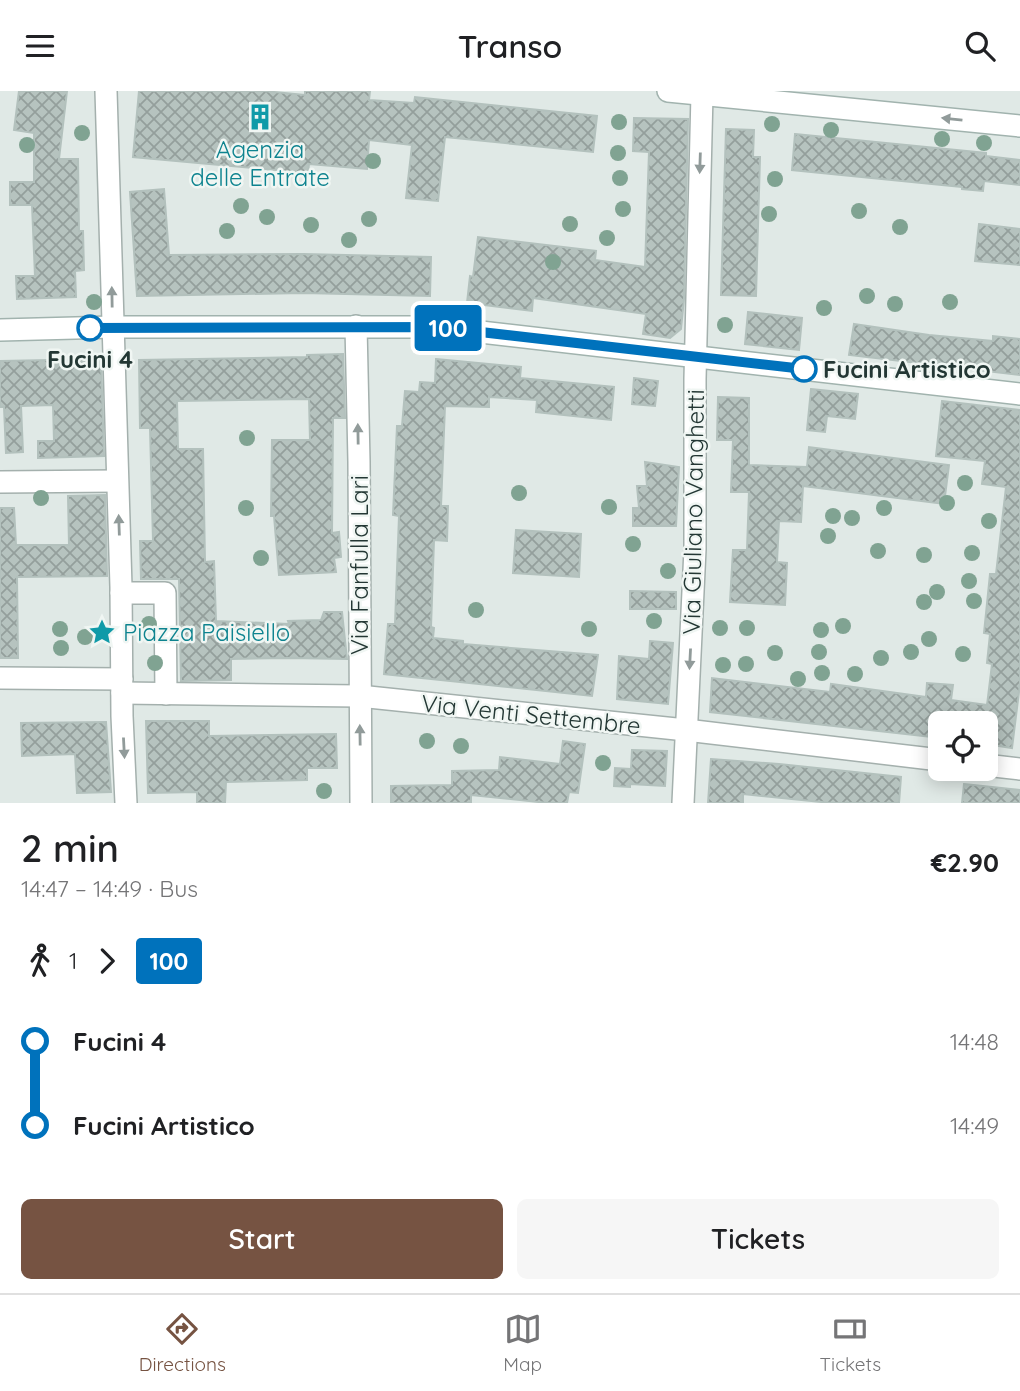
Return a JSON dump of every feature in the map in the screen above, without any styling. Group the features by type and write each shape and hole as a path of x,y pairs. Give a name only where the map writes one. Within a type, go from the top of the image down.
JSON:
{"street":[{"path":"106,91 126,803"},
{"path":"668,91 1020,126"},
{"name":"Via Giuliano Vanghetti","path":"683,803 695,549 695,357 702,95"},
{"name":"Via Fanfulla Lari","path":"356,326 361,803"},
{"path":"0,330 113,327 437,327 1020,394"},
{"path":"0,482 117,481"},
{"path":"121,593 165,593 166,694"},
{"name":"Via Venti Settembre","path":"0,678 122,686 166,694 359,696 928,759"},
{"path":"998,766 1020,769"}],"building":[{"path":"19,91 67,91 59,159 78,159 79,231 83,231 84,270 75,271 76,297 17,299 16,276 35,276 32,205 10,205 10,182 34,182 34,133 14,130"},
{"name":"Agenzia delle Entrate","path":"139,91 264,91 305,95 305,91 370,91 369,100 414,103 415,97 597,116 593,152 445,137 438,201 406,198 412,145 369,140 367,169 309,164 308,173 133,157"},
{"path":"634,118 688,119 681,329 670,338 643,334 646,314 533,298 532,311 467,303 478,237 596,251 595,260 645,267 649,152 633,151"},
{"path":"726,129 754,130 753,157 760,157 756,296 721,295"},
{"path":"795,134 986,153 986,156 1020,160 1020,185 984,181 983,191 792,170"},
{"path":"164,189 169,255 431,257 430,296 303,293 137,296 130,192"},
{"path":"979,224 1020,229 1020,265 975,261"},
{"path":"748,312 802,318 799,350 745,344"},
{"path":"854,324 993,341 993,336 1020,339 1020,375 849,355"},
{"path":"343,354 345,418 333,418 332,533 339,532 341,557 334,558 336,572 279,575 274,516 271,516 272,440 310,440 309,399 177,401 178,449 203,449 205,562 214,561 216,621 289,624 288,621 321,620 324,612 342,612 347,659 231,659 231,680 181,681 179,579 141,579 140,541 153,541 150,428 140,428 139,360"},
{"path":"101,359 104,456 38,458 38,441 54,441 53,405 21,406 23,452 6,453 4,407 0,407 0,361"},
{"path":"436,359 521,367 520,378 614,387 611,420 536,412 537,400 489,397 489,407 445,406 441,506 448,506 447,541 434,540 431,627 434,628 433,638 463,641 463,644 598,655 592,696 384,674 388,624 395,624 399,516 393,515 397,426 402,426 405,391 419,392 420,382 435,383"},
{"path":"634,378 658,381 655,406 632,404"},
{"path":"811,389 858,394 855,419 827,416 825,432 807,430"},
{"path":"718,397 749,398 749,465 807,467 809,447 949,465 944,504 803,486 801,522 779,521 777,562 787,563 785,605 730,602 733,550 747,550 749,492 731,492 733,440 717,440"},
{"path":"942,401 1020,410 1020,684 1012,748 998,746 998,711 928,711 928,737 710,712 712,678 830,692 831,684 926,697 927,683 953,685 951,700 987,705 992,664 987,663 990,634 984,633 990,574 996,574 1006,487 982,484 985,461 936,456"},
{"path":"645,462 679,467 676,526 633,526 633,508 639,508 637,486 647,486"},
{"path":"105,495 107,576 17,577 18,658 0,658 0,508 14,508 16,545 69,545 68,496"},
{"path":"516,530 581,534 579,577 513,573"},
{"path":"630,591 676,592 676,609 630,609"},
{"path":"650,641 673,643 668,704 617,699 619,656 649,659"},
{"path":"146,721 209,721 209,736 336,734 337,768 307,768 307,780 226,782 225,803 197,803 197,792 148,793"},
{"path":"106,722 111,792 77,793 75,754 22,756 21,723"},
{"path":"563,741 585,744 578,793 569,792 567,803 471,795 471,803 391,803 391,786 452,785 452,771 499,770 500,757 560,764"},
{"path":"632,750 667,751 665,786 614,786 615,768 631,769"},
{"path":"711,759 901,777 899,803 831,803 743,794 743,803 708,803"},
{"path":"964,784 1020,790 1020,803 962,803"}],"bus line":[{"name":"100","path":"90,328 437,327 804,369"}],"place":[{"name":"Agenzia delle Entrate","path":"260,117"},
{"name":"Fucini 4","path":"90,328"},
{"name":"Fucini Artistico","path":"804,369"},
{"name":"Piazza Paisiello","path":"102,632"}]}
